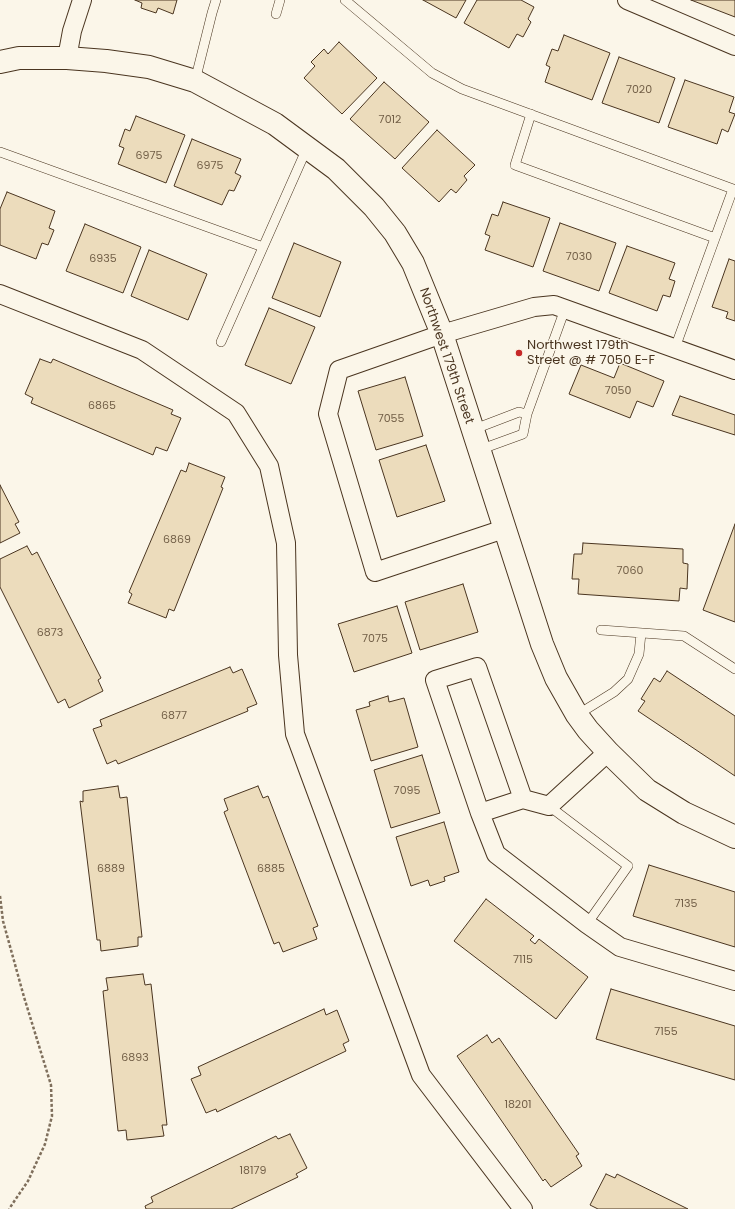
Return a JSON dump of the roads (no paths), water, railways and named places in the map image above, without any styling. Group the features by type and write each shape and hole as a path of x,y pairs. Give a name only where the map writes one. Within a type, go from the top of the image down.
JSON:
{"street":[{"path":"67,58 72,31 82,0"},
{"path":"627,0 646,4 735,46"},
{"name":"Northwest 179th Street","path":"0,62 19,58 106,60 149,67 195,81 274,124 336,169 374,207 395,233 413,263 442,334 542,644 556,678 577,715 588,730 608,752 647,790 684,813 735,837"},
{"path":"0,294 142,350 236,413 269,466 286,543 288,655 295,734 421,1075 523,1209"},
{"path":"504,529 375,572 328,414 339,370 442,334 534,307 554,305 735,370"},
{"path":"523,799 477,667 435,680 480,813 496,854 587,924 620,947 735,981"},
{"path":"480,813 523,799 549,806 608,752"}],"lane":[{"path":"195,81 216,0"},
{"path":"276,14 280,0"},
{"path":"345,0 432,73 462,88 733,188 675,348"},
{"path":"531,114 515,165 715,238"},
{"path":"221,342 307,148"},
{"path":"0,152 263,246"},
{"path":"476,440 523,434 527,414 565,309"},
{"path":"476,440 519,412 527,414"},
{"path":"601,630 684,636 735,669"},
{"path":"577,715 614,692 628,679 639,654 641,633"},
{"path":"549,806 628,866 587,924"}],"place":[{"name":"Northwest 179th Street @ # 7050 E-F","path":"519,353"}]}
